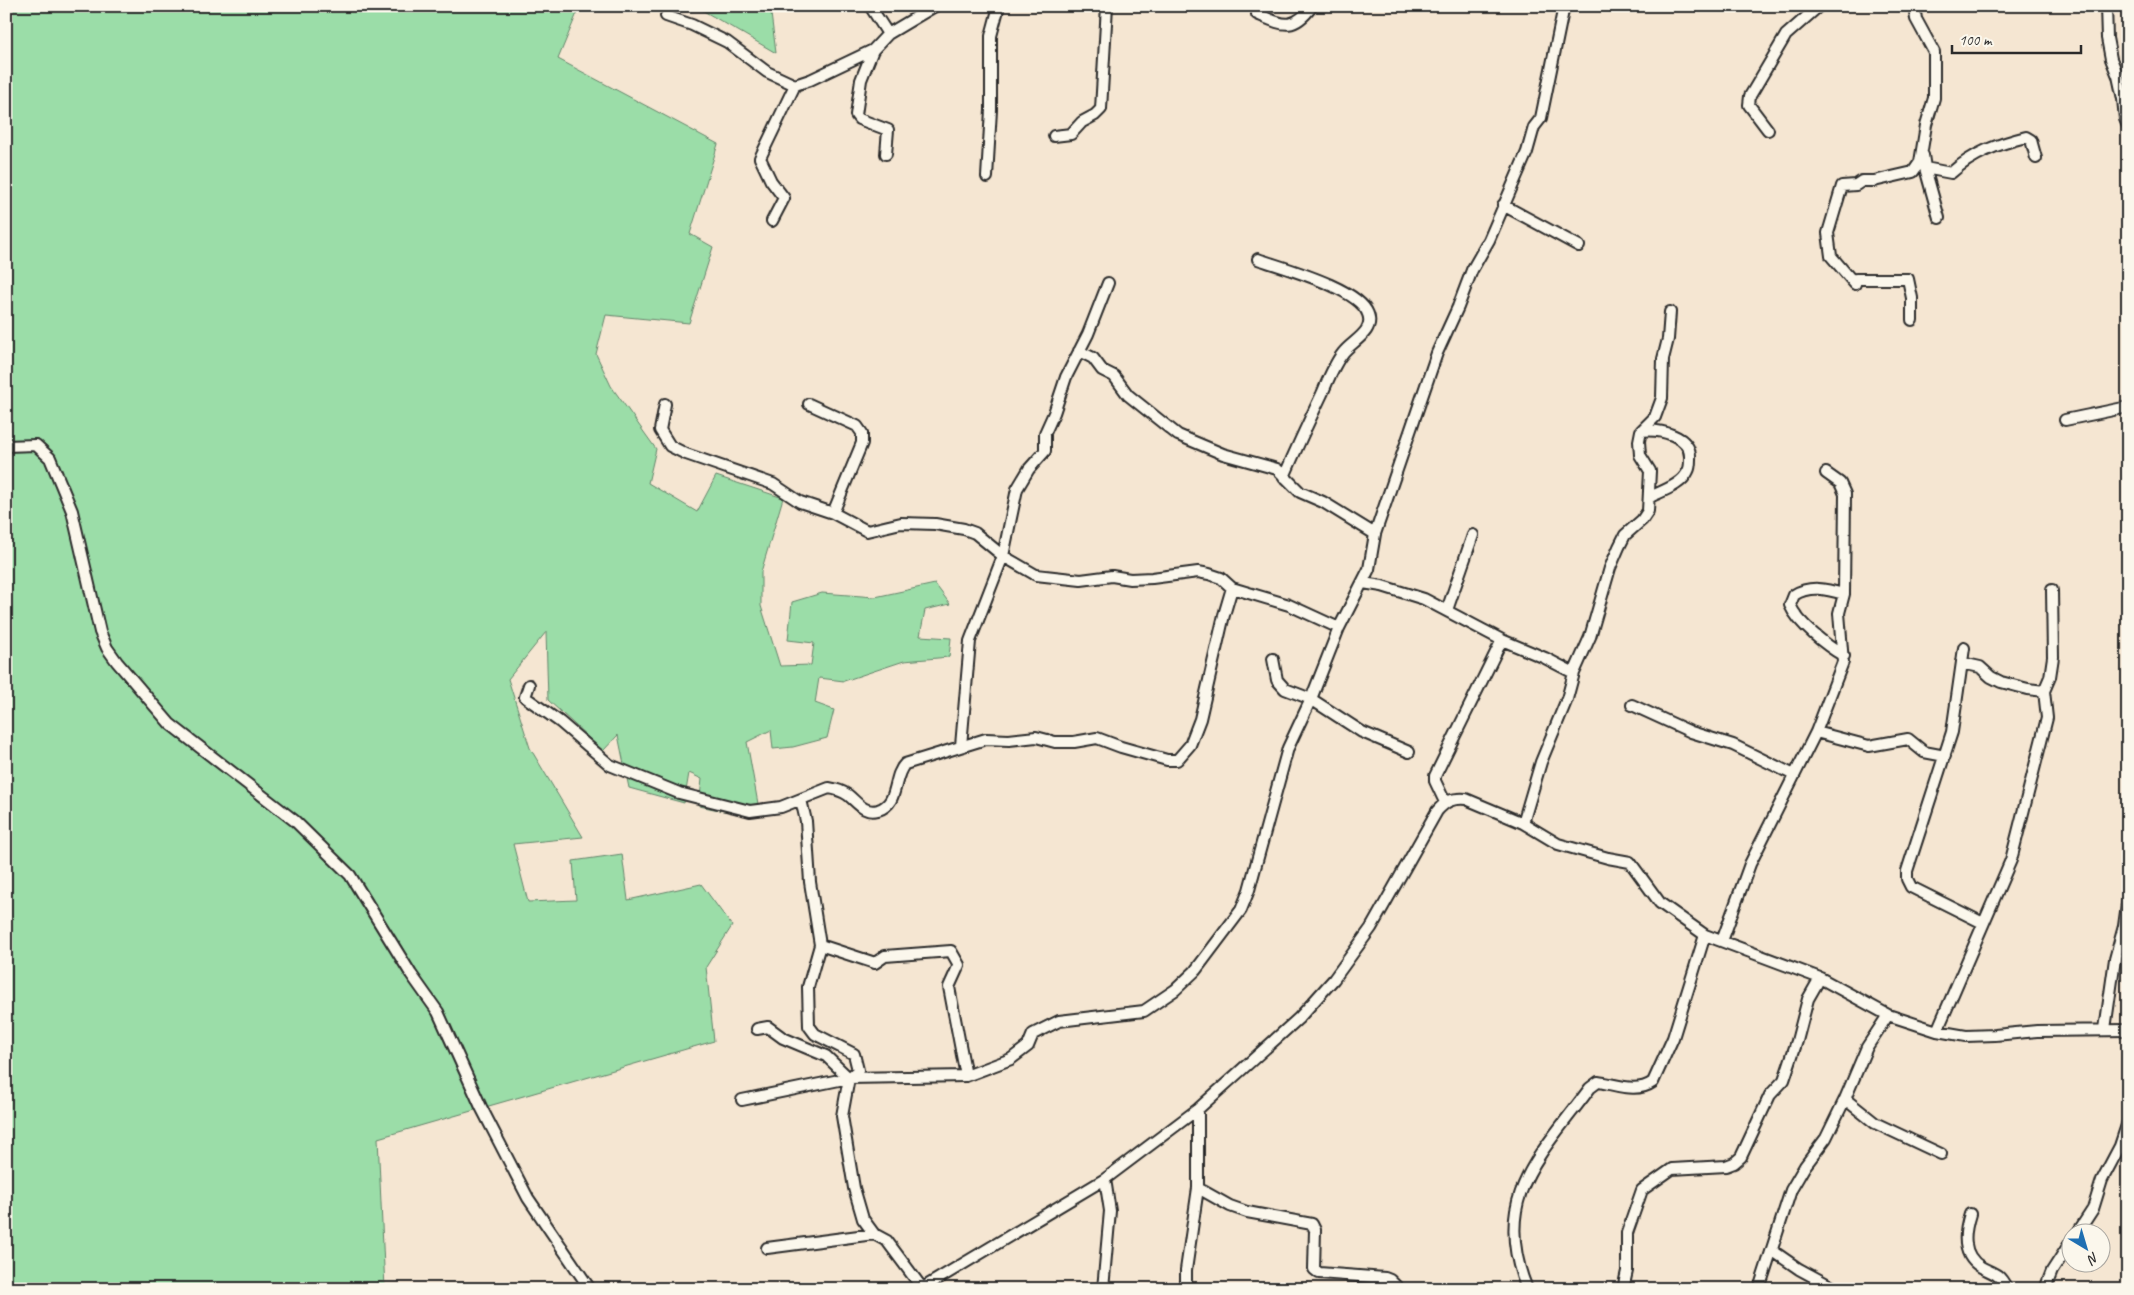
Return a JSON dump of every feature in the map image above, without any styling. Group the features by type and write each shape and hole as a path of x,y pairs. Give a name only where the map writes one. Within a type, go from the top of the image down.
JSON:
{"street":[{"path":"870,6 888,34"},
{"path":"886,154 888,130 856,116 861,80 873,50 888,34 935,6"},
{"path":"987,177 991,110 991,36 998,6"},
{"path":"1054,136 1071,134 1082,122 1095,115 1101,108 1107,6"},
{"path":"1257,14 1280,24 1292,25 1303,18 1312,6"},
{"path":"742,1100 849,1078 966,1076 1011,1059 1028,1046 1033,1034 1059,1021 1144,1011 1175,990 1196,971 1207,953 1241,910 1254,872 1288,748 1311,699 1339,628 1369,570 1375,534 1437,353 1472,270 1489,240 1527,152 1534,127 1541,118 1564,6"},
{"path":"1768,130 1749,105 1750,96 1786,34 1819,6"},
{"path":"1912,320 1912,298 1908,279 1856,280 1855,284 1831,256 1828,233 1842,186 1856,185 1862,181 1874,181 1913,172 1920,162 1926,125 1934,98 1934,52 1916,19 1914,6"},
{"path":"2106,6 2108,45 2125,98 2125,119 2128,126"},
{"path":"666,16 692,25 727,42 767,72 795,85 810,80 873,50"},
{"path":"772,221 784,198 771,182 760,158 795,85"},
{"path":"1925,168 1951,173 1993,146 2026,137 2031,140 2036,158"},
{"path":"1922,149 1925,168 1940,218"},
{"path":"1503,205 1578,246"},
{"path":"1258,260 1324,282 1353,297 1368,313 1370,323 1364,334 1343,353 1333,370 1284,476"},
{"path":"961,746 970,641 1003,556 1017,489 1029,469 1045,451 1045,433 1066,377 1080,351 1108,283"},
{"path":"1523,823 1541,762 1567,699 1574,673 1590,637 1610,568 1624,535 1642,520 1648,511 1650,471 1640,455 1639,441 1641,431 1655,417 1662,398 1663,359 1668,339 1670,312"},
{"path":"1080,351 1092,358 1102,370 1114,376 1128,395 1178,435 1223,454 1277,469 1300,492 1323,502 1375,534"},
{"path":"665,404 660,430 670,446 716,466 773,484 800,502 833,513 867,531 901,522 934,524 964,529 975,533 1003,556 1036,575 1081,580 1112,576 1130,579 1152,578 1198,572 1221,578 1232,588 1289,605 1339,628"},
{"path":"809,404 857,426 862,433 862,442 833,513"},
{"path":"2065,420 2128,407"},
{"path":"1641,431 1650,430 1675,436 1682,440 1690,454 1689,470 1682,479 1650,497"},
{"path":"6,446 36,446 50,458 72,511 100,632 107,648 117,662 170,724 295,821 350,875 411,974 438,1012 481,1107 528,1198 590,1289"},
{"path":"1722,941 1750,864 1816,732 1841,670 1844,656 1839,627 1839,613 1844,594 1845,494 1840,483 1826,473"},
{"path":"1447,610 1473,535"},
{"path":"1362,582 1424,599 1502,640 1545,658 1574,673"},
{"path":"529,685 525,697 560,722 610,765 679,792 750,811 781,807 829,788 848,795 859,806 872,811 881,809 890,802 900,770 905,764 925,760 961,746 986,739 1009,740 1036,737 1055,742 1074,742 1097,738 1167,760 1178,760 1190,745 1200,719 1232,588"},
{"path":"1844,594 1827,589 1805,589 1794,595 1790,605 1813,634 1844,656"},
{"path":"1937,1031 2011,860 2018,838 2047,718 2044,691 2050,677 2053,657 2052,590"},
{"path":"1446,802 1435,781 1435,776 1502,640"},
{"path":"1964,648 1956,714 1945,756 1907,872 1907,878 1912,887 1983,923"},
{"path":"1273,659 1279,684 1285,689 1311,699 1362,732 1409,752"},
{"path":"1962,663 1980,667 1991,678 2001,682 2044,691"},
{"path":"1632,705 1690,732 1733,745 1794,775"},
{"path":"1816,732 1869,746 1908,738 1924,752 1945,756"},
{"path":"801,800 806,821 810,882 820,945 808,986 809,1026 815,1034 854,1054 858,1070 849,1078 842,1116 854,1188 863,1219 874,1234 887,1241 921,1288 1105,1178 1198,1109 1299,1018 1334,979 1371,928 1438,811 1446,802 1456,798 1466,799 1523,823 1558,844 1630,862 1660,903 1706,934 1820,978 1888,1015 1937,1031 1966,1036 2105,1029 2128,1030"},
{"path":"2105,1029 2114,959 2124,926 2128,897"},
{"path":"1527,1289 1523,1279 1514,1232 1515,1208 1524,1181 1541,1152 1590,1088 1598,1082 1618,1087 1640,1088 1647,1087 1653,1082 1673,1038 1706,934"},
{"path":"820,945 875,963 885,956 951,951 959,965 949,987 966,1076"},
{"path":"1623,1289 1627,1271 1627,1232 1642,1190 1672,1168 1726,1166 1734,1163 1741,1157 1770,1095 1784,1080 1808,999 1820,978"},
{"path":"1759,1289 1773,1251 1791,1190 1804,1166 1826,1138 1867,1047 1888,1015"},
{"path":"757,1028 768,1027 783,1038 826,1056 849,1078"},
{"path":"1845,1099 1875,1123 1941,1154"},
{"path":"1186,1289 1186,1270 1198,1188 1198,1109"},
{"path":"2085,1222 2093,1209 2102,1180 2120,1146 2128,1122"},
{"path":"1102,1289 1110,1211 1105,1178"},
{"path":"1198,1188 1212,1198 1238,1209 1312,1224 1315,1230 1314,1270 1319,1273 1386,1278 1399,1289"},
{"path":"1970,1214 1966,1227 1965,1248 1969,1257 1978,1266 1998,1276 2008,1289"},
{"path":"767,1248 874,1234"},
{"path":"1773,1251 1799,1269 1836,1289"},
{"path":"2045,1289 2052,1272 2062,1256"}],"green space":[{"path":"6,6 580,6 558,59 718,144 690,234 713,247 689,323 606,315 596,354 611,386 656,449 648,483 697,512 716,476 783,498 761,572 761,606 780,666 811,665 814,643 788,640 792,602 822,593 875,597 935,584 950,604 925,610 920,636 951,638 949,657 904,661 844,681 819,678 815,703 834,710 827,738 793,747 773,749 771,730 747,742 760,815 729,812 699,806 702,779 689,773 684,803 629,788 618,735 603,751 548,700 546,632 508,679 530,748 583,837 513,844 528,902 576,900 573,861 622,854 628,900 701,884 732,926 706,967 714,1041 378,1138 385,1289 6,1289"},
{"path":"695,6 770,6 776,53"}]}
